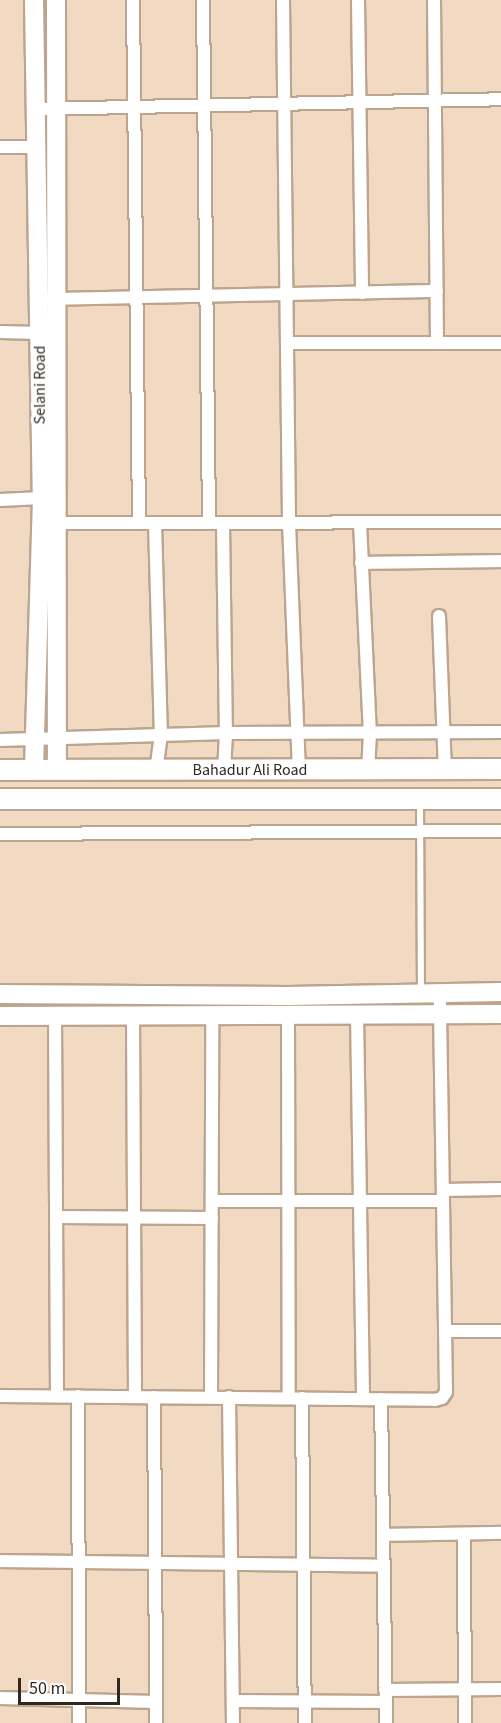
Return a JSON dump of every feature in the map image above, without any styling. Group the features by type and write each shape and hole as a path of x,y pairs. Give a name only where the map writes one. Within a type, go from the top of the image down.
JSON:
{"main road":[{"name":"Bahadur Ali Road","path":"0,770 501,769"},
{"name":"Bahadur Ali Road","path":"0,799 501,799"}],"street":[{"name":"Selani Road","path":"34,0 36,147 49,299 40,333 42,498 48,523 34,770"},
{"name":"Selani Road","path":"56,0 56,108 49,299 48,523 57,770"},
{"path":"133,0 139,523"},
{"path":"203,0 209,523"},
{"path":"284,0 289,523 299,770"},
{"path":"358,0 362,293"},
{"path":"434,0 437,342"},
{"path":"36,109 501,99"},
{"path":"0,147 36,147"},
{"path":"49,299 437,291"},
{"path":"0,332 40,333"},
{"path":"287,343 501,343"},
{"path":"0,500 42,498"},
{"path":"48,523 501,522"},
{"path":"155,523 161,735 156,769"},
{"path":"223,523 226,733 224,769"},
{"path":"360,523 370,733 368,769"},
{"path":"361,563 501,561"},
{"path":"439,616 446,769"},
{"path":"0,740 226,733 501,732"},
{"path":"0,834 501,831"},
{"path":"0,994 501,993"},
{"path":"0,1396 442,1398 446,1392 440,994"},
{"path":"357,1013 363,1398"},
{"path":"0,1016 501,1014"},
{"path":"133,1015 136,1218 135,1397"},
{"path":"288,1015 289,1398"},
{"path":"55,1016 57,1396"},
{"path":"211,1397 212,1016"},
{"path":"212,1201 360,1201 443,1196 501,1189"},
{"path":"56,1217 212,1218"},
{"path":"445,1331 501,1331"},
{"path":"78,1396 79,1723"},
{"path":"154,1397 156,1723"},
{"path":"229,1397 233,1723"},
{"path":"302,1398 305,1723"},
{"path":"381,1399 386,1723"},
{"path":"464,1533 465,1723"},
{"path":"384,1535 501,1533"},
{"path":"0,1561 384,1566"},
{"path":"233,1701 305,1701 465,1689 501,1689"},
{"path":"0,1698 156,1702"}],"lane":[{"path":"419,799 421,994"}]}
